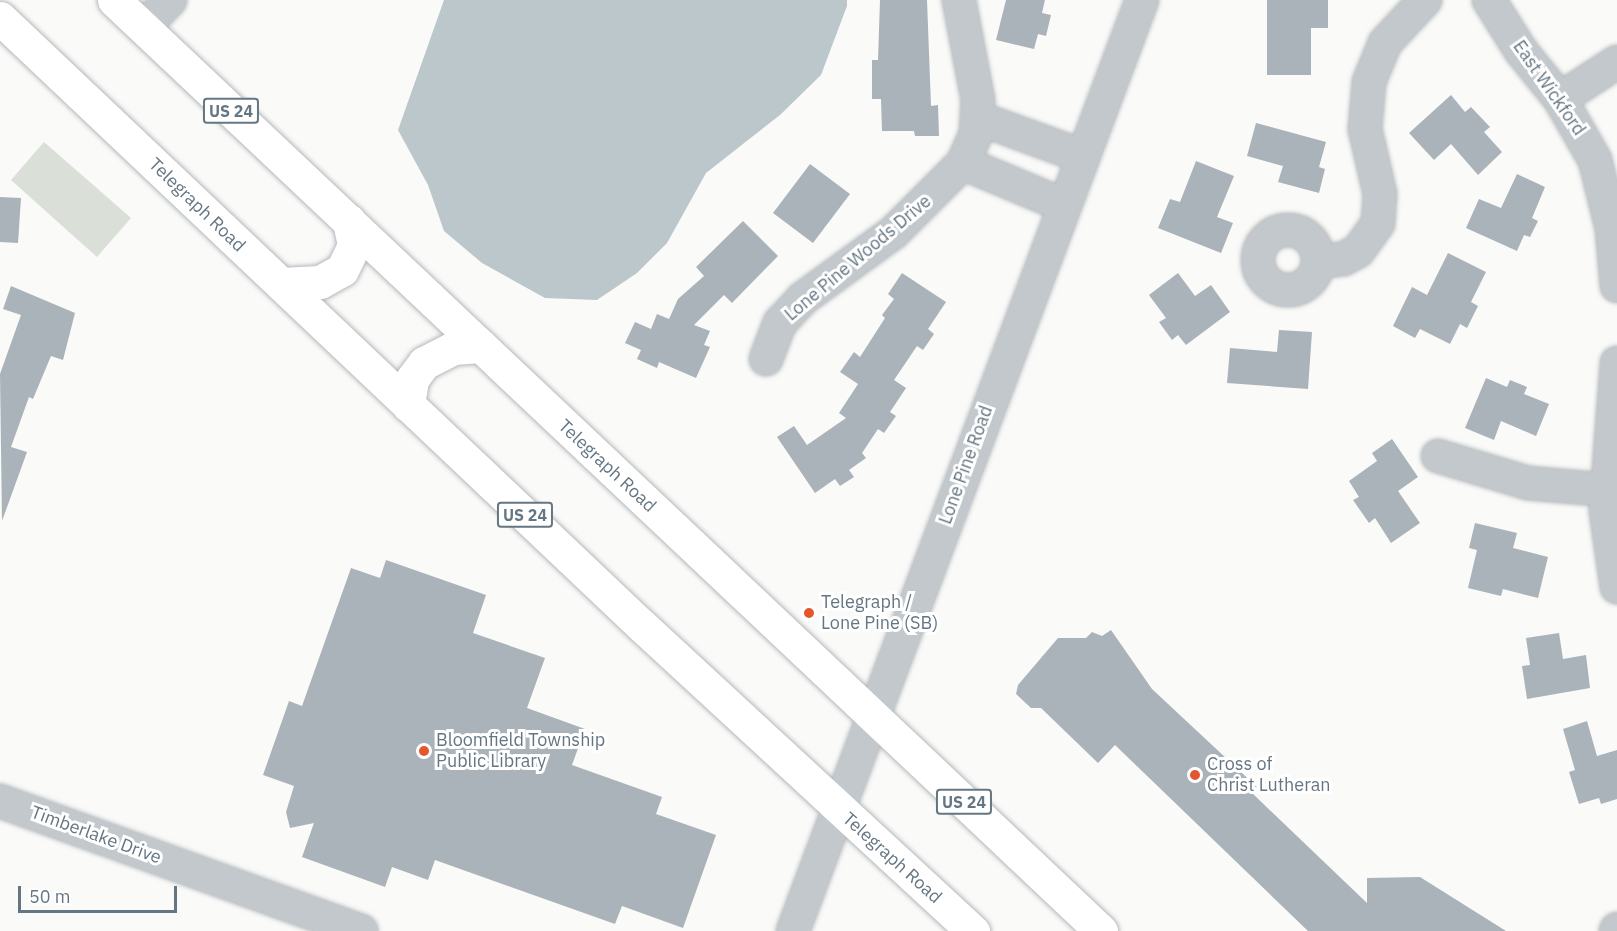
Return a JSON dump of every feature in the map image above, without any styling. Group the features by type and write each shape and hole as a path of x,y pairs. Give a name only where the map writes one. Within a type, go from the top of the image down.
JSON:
{"highway":[{"name":"Telegraph Road","path":"114,0 1101,931"},
{"name":"Telegraph Road","path":"0,18 408,405 839,809 973,931"},
{"path":"281,284 320,282 342,270 354,245 349,221"},
{"path":"408,405 412,379 424,363 453,348 481,346"}],"street":[{"path":"143,28 170,0"},
{"name":"Lone Pine Woods Drive","path":"766,359 780,323 802,299 893,233 963,163 976,134 978,118 959,0"},
{"name":"Lone Pine Road","path":"793,931 1063,205 1142,0"},
{"path":"1318,262 1343,259 1358,251 1378,223 1380,194 1365,129 1369,82 1385,43 1399,24 1425,0"},
{"name":"East Wickford","path":"1489,0 1521,51 1560,99 1582,132 1604,186 1617,286"},
{"path":"1560,99 1617,62"},
{"path":"978,118 1082,156"},
{"path":"963,163 1063,205"},
{"path":"1617,363 1606,490 1608,533 1617,587"},
{"path":"1438,456 1528,483 1606,490"},
{"name":"Timberlake Drive","path":"0,801 361,931"}],"shaded area":[{"path":"444,0 847,0 847,6 821,75 780,115 706,173 667,243 637,273 597,300 545,298 482,263 444,231 428,185 398,130"},
{"path":"44,142 131,218 97,257 11,180"}],"building":[{"path":"880,0 927,0 931,106 938,105 939,136 915,136 914,131 882,131 881,99 872,99 872,60 878,60"},
{"path":"1006,0 1045,0 1042,13 1051,15 1046,36 1038,34 1034,49 996,40"},
{"path":"1267,0 1328,0 1328,28 1311,28 1311,75 1267,75"},
{"path":"1451,95 1465,112 1471,107 1490,127 1484,132 1502,152 1478,175 1451,144 1434,160 1409,133"},
{"path":"1256,123 1326,142 1319,167 1325,169 1319,193 1278,182 1283,166 1247,156"},
{"path":"1196,161 1234,176 1217,217 1233,223 1221,253 1158,228 1170,199 1180,202"},
{"path":"810,164 850,194 813,243 773,213"},
{"path":"1517,174 1545,187 1532,218 1538,221 1530,237 1524,235 1517,251 1466,228 1479,199 1501,208"},
{"path":"0,197 21,198 18,243 0,242"},
{"path":"743,221 778,256 732,303 724,295 694,325 710,331 704,345 710,347 696,378 659,362 657,368 637,359 641,350 625,343 635,322 651,329 657,314 669,319 678,299 704,276 696,267"},
{"path":"1448,253 1486,272 1471,302 1478,306 1467,328 1460,324 1450,344 1420,329 1415,338 1393,326 1412,287 1427,295"},
{"path":"902,273 946,302 928,329 934,334 923,350 917,346 894,380 906,388 890,412 896,416 884,433 878,429 862,453 866,458 849,470 854,477 840,486 835,479 815,493 777,437 794,426 807,445 846,418 839,413 858,384 840,372 854,352 860,357 885,318 882,315 894,299 888,294"},
{"path":"1178,273 1195,296 1211,285 1230,312 1186,345 1178,335 1172,340 1159,322 1166,318 1149,295"},
{"path":"11,286 75,313 63,360 51,356 33,399 29,397 11,447 27,452 2,521 0,374 21,315 3,309"},
{"path":"1279,330 1312,332 1308,389 1227,383 1230,348 1277,352"},
{"path":"1486,378 1507,387 1510,380 1527,387 1524,394 1549,404 1536,436 1501,421 1494,440 1465,428"},
{"path":"1392,439 1418,477 1398,491 1420,523 1391,543 1375,518 1369,523 1353,500 1359,497 1349,481 1377,461 1372,453"},
{"path":"1475,523 1517,533 1513,548 1548,557 1538,598 1503,589 1501,596 1468,588 1477,550 1469,548"},
{"path":"386,560 486,595 473,633 545,658 527,708 585,729 572,765 662,797 656,814 716,835 683,928 622,906 615,924 435,860 428,880 392,867 385,887 302,857 314,823 290,828 286,812 294,786 263,775 289,701 302,706 351,568 380,578"},
{"name":"Cross of Christ Lutheran","path":"1111,630 1152,689 1257,787 1252,793 1367,903 1367,878 1420,877 1506,931 1308,931 1115,745 1098,763 1041,708 1031,708 1016,694 1018,685 1058,638 1086,638 1092,632 1102,636"},
{"path":"1559,633 1563,659 1586,655 1590,688 1527,699 1522,666 1530,665 1526,638"},
{"path":"1587,721 1597,756 1617,750 1617,799 1601,804 1599,798 1579,804 1569,772 1575,770 1563,729"}],"place":[{"name":"Telegraph / Lone Pine (SB)","path":"809,613"},
{"name":"Bloomfield Township Public Library","path":"424,751"},
{"name":"Cross of Christ Lutheran","path":"1195,775"}]}
